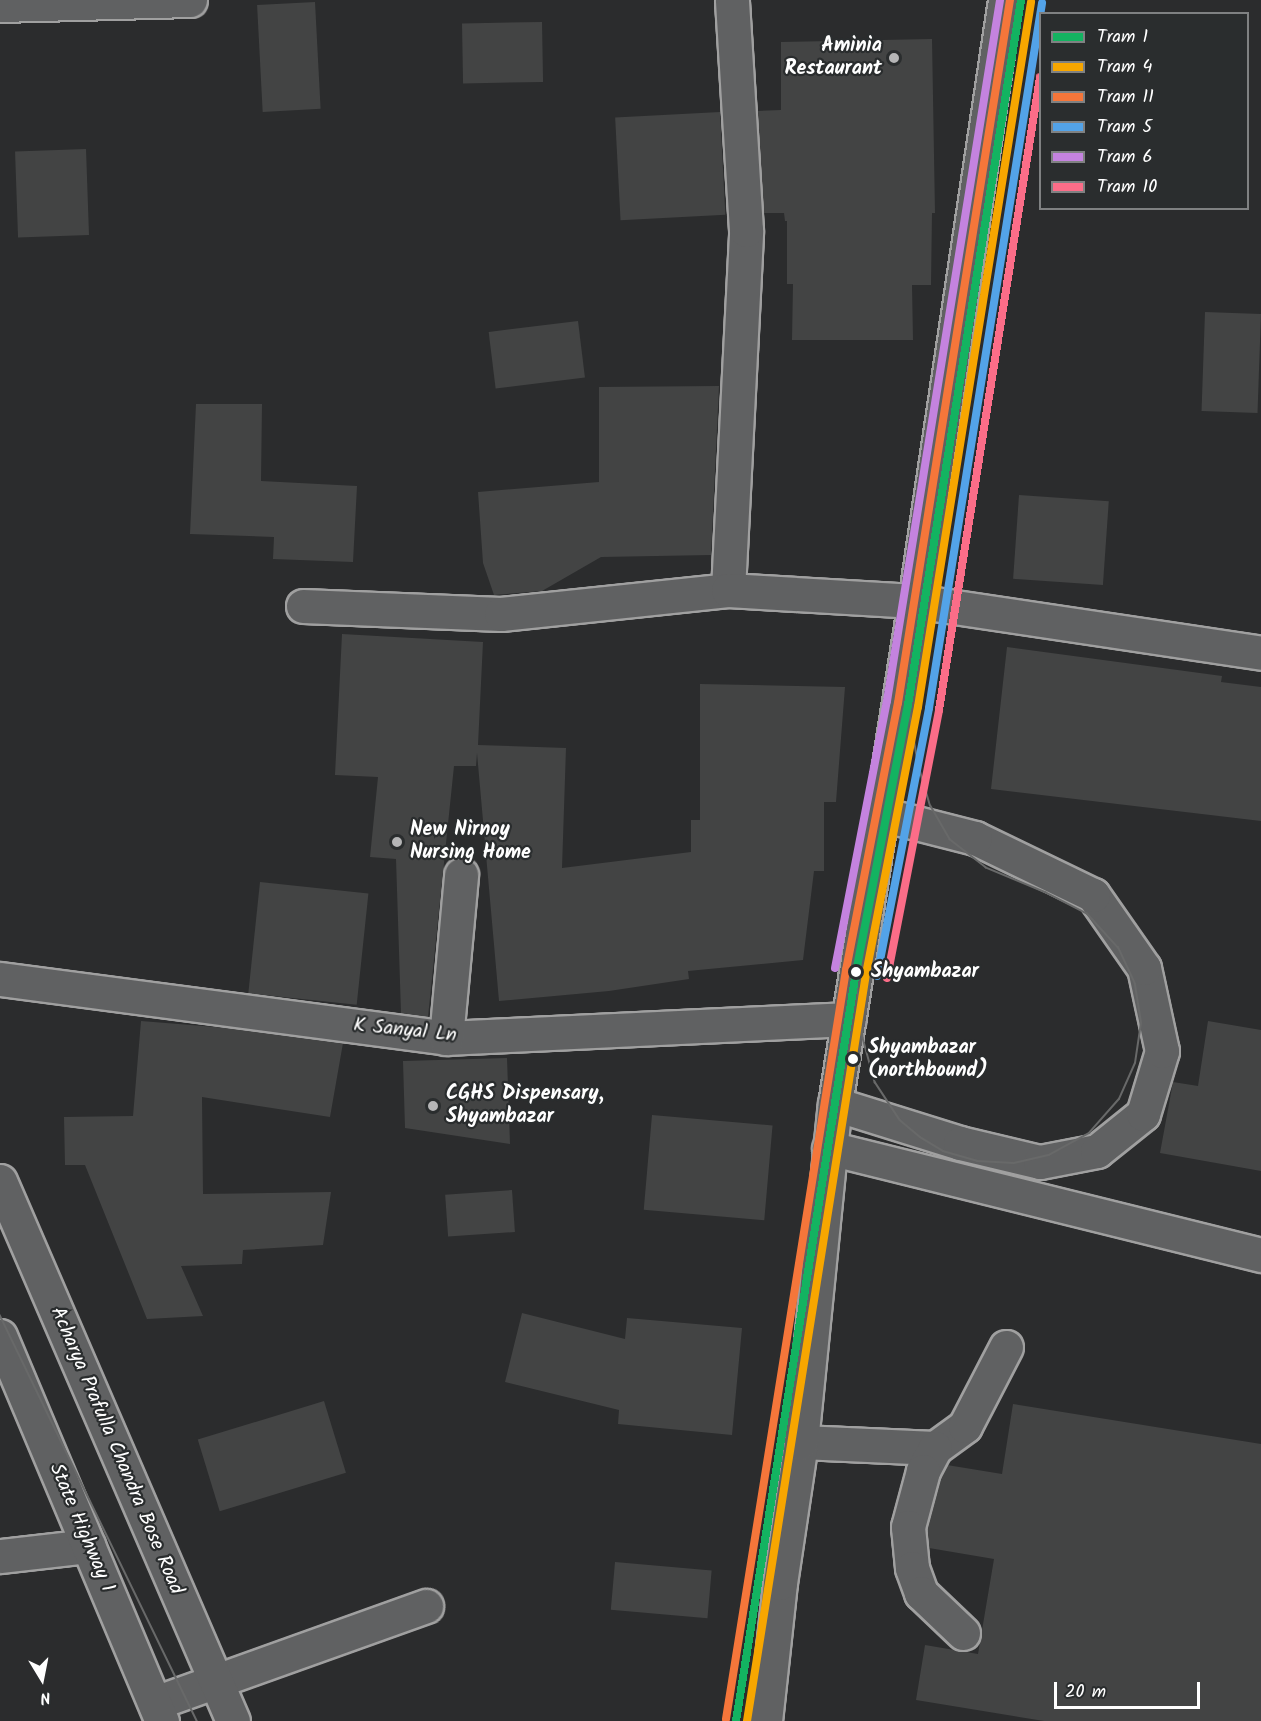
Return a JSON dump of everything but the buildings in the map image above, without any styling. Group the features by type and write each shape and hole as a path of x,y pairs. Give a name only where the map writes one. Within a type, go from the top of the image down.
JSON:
{"street":[{"path":"0,5 190,0"},
{"path":"728,590 746,230 732,0"},
{"path":"765,1721 780,1583 801,1442 835,1104 915,601 1005,0"},
{"path":"303,606 501,614 728,590 915,601 1261,653"},
{"path":"835,1104 960,1143 1040,1161 1097,1151 1143,1114 1162,1051 1144,968 1094,895 975,838 881,814"},
{"path":"446,1038 461,875"},
{"name":"K Sanyal Ln","path":"0,979 446,1038 849,1019"},
{"path":"829,1148 1261,1255"},
{"name":"Acharya Prafulla Chandra Bose Road","path":"0,1181 233,1721"},
{"name":"State Highway 1","path":"0,1336 9,1380 88,1546 158,1712"},
{"path":"963,1633 921,1593 912,1568 908,1527 923,1471 935,1448 965,1425 1006,1347"},
{"path":"801,1442 935,1448"},
{"path":"0,1556 88,1546"},
{"path":"158,1712 215,1680 426,1606"}],"tram line":[{"name":"6","path":"835,968 887,701 1000,0"},
{"name":"11","path":"726,1719 846,970 898,703 1010,0"},
{"name":"1","path":"736,1721 856,972 908,705 1021,0"},
{"name":"4","path":"747,1721 866,974 918,707 1031,2"},
{"name":"5","path":"1041,12 1042,3"},
{"name":"5","path":"877,976 929,708 1039,22"},
{"name":"10","path":"887,978 939,710 1039,83"},
{"path":"856,972 863,1038 875,1082 900,1120 920,1137 943,1151 977,1161 1014,1163 1049,1155 1089,1133 1119,1099 1135,1063 1141,1023 1135,984 1118,948 1087,914 1046,893 986,868 950,840 930,806 918,765 908,705"},
{"path":"0,1315 197,1721"}],"place":[{"name":"Aminia Restaurant","path":"894,58"},
{"name":"New Nirnoy Nursing Home","path":"397,842"},
{"name":"Shyambazar","path":"856,972"},
{"name":"Shyambazar (northbound)","path":"853,1059"},
{"name":"CGHS Dispensary, Shyambazar","path":"433,1106"}]}
